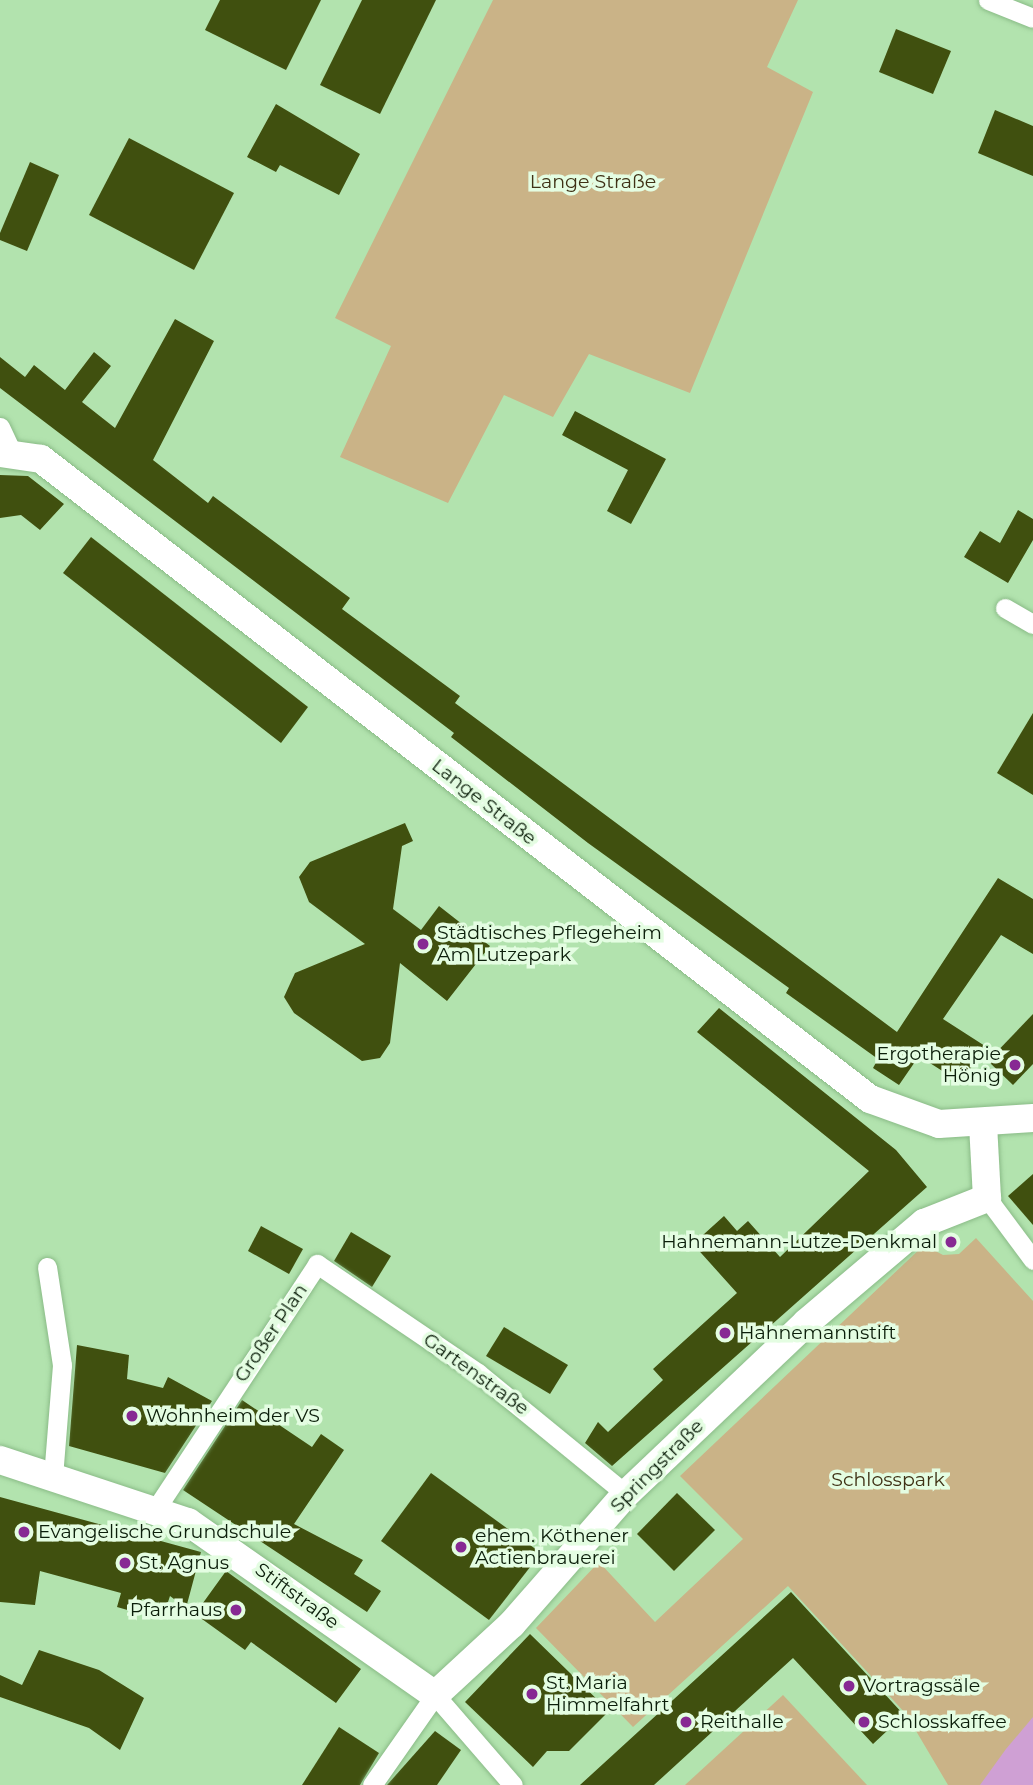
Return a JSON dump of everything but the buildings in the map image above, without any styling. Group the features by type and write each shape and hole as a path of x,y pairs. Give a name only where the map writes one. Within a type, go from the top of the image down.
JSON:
{"main road":[{"name":"Lange Straße","path":"4,443 41,459 845,1081 918,1120 976,1125 1033,1118"},
{"path":"976,1125 987,1198"},
{"name":"Springstraße","path":"435,1695 512,1624 626,1494 902,1238 949,1210 987,1198"},
{"name":"Stiftstraße","path":"0,1460 157,1507 215,1538 435,1695"}],"street":[{"path":"988,0 1033,18"},
{"path":"1005,608 1033,624"},
{"path":"987,1198 1033,1260"},
{"name":"Gartenstraße","path":"317,1264 478,1373 626,1494"},
{"name":"Großer Plan","path":"157,1507 317,1264"},
{"path":"47,1267 62,1365 53,1476"},
{"name":"Springstraße","path":"372,1785 435,1695"},
{"name":"Stiftstraße","path":"435,1695 513,1785"}],"green space":[{"name":"Lange Straße","path":"493,0 798,0 767,67 813,92 690,393 589,354 553,417 504,395 448,503 340,457 391,346 335,318"},
{"name":"Schlosspark","path":"976,1238 1033,1301 1033,1785 948,1785 906,1714 788,1586 633,1727 536,1628 599,1562 655,1622 743,1539 680,1476 924,1245 943,1255 959,1254"},
{"path":"783,1695 867,1785 685,1785"}],"shaded area":[{"path":"1033,1717 1033,1785 980,1785 1006,1749"}],"place":[{"name":"Städtisches Pflegeheim Am Lutzepark","path":"423,944"},
{"name":"Ergotherapie Hönig","path":"1015,1065"},
{"name":"Hahnemann-Lutze-Denkmal","path":"951,1242"},
{"name":"Hahnemannstift","path":"725,1333"},
{"name":"Wohnheim der VS","path":"132,1416"},
{"name":"Evangelische Grundschule","path":"24,1532"},
{"name":"ehem. Köthener Actienbrauerei","path":"461,1547"},
{"name":"St. Agnus","path":"125,1563"},
{"name":"Pfarrhaus","path":"236,1610"},
{"name":"Vortragssäle","path":"849,1686"},
{"name":"St. Maria Himmelfahrt","path":"532,1694"},
{"name":"Reithalle","path":"686,1722"},
{"name":"Schlosskaffee","path":"864,1722"}]}
